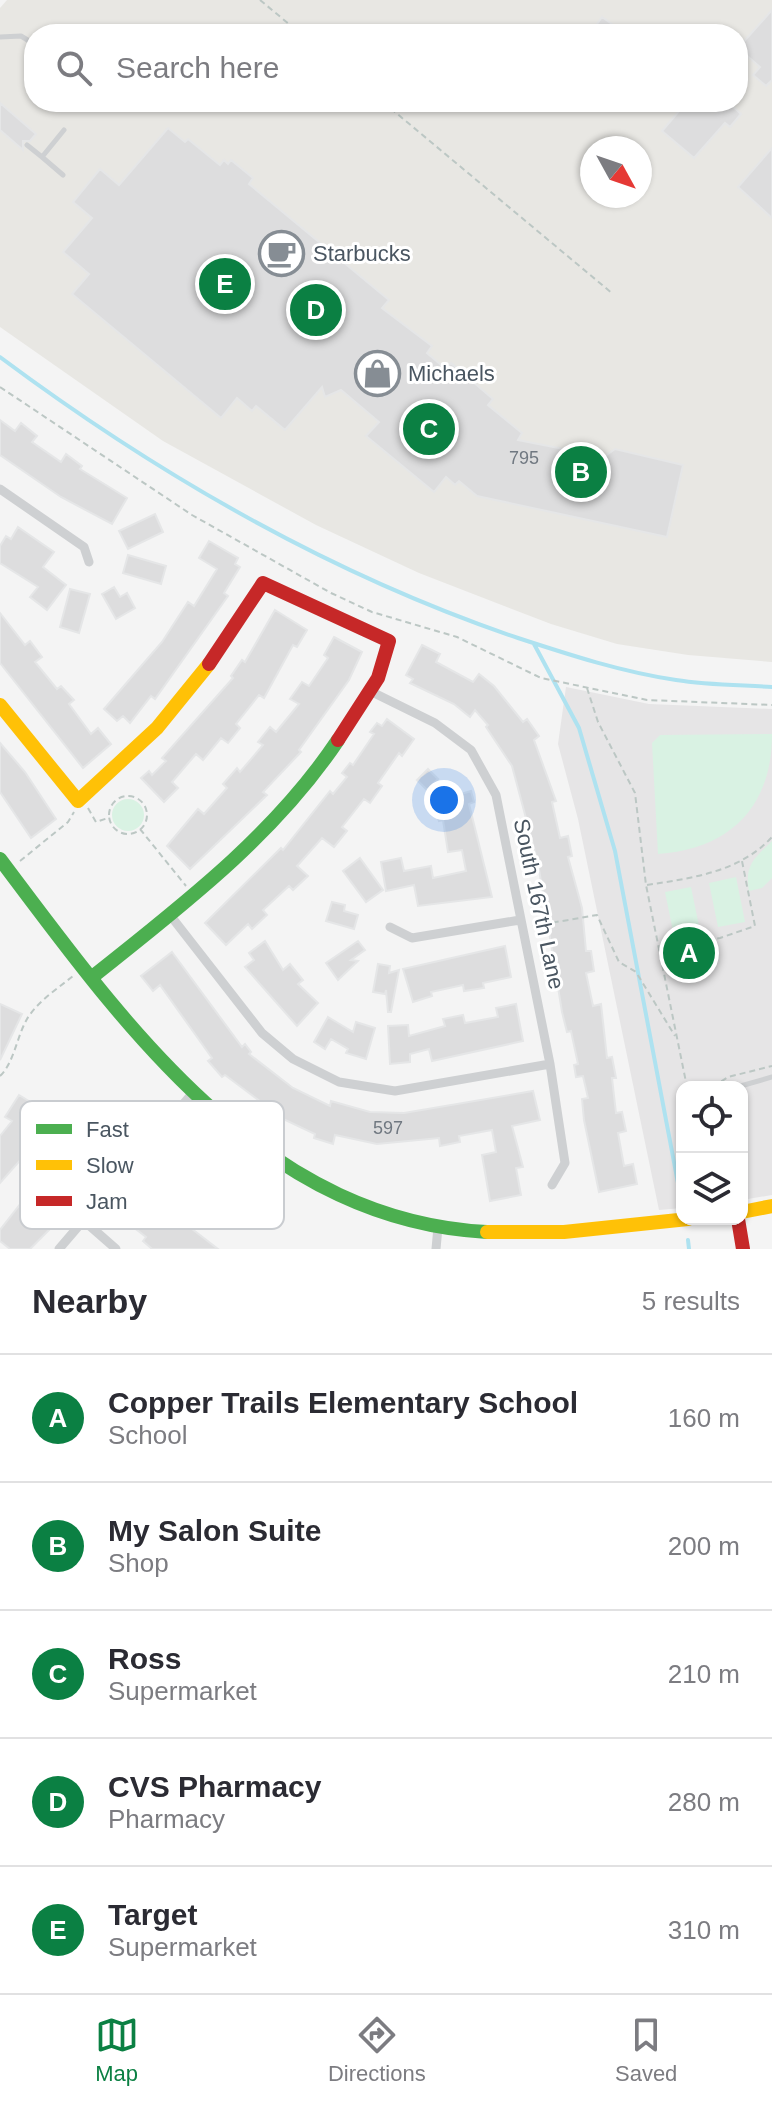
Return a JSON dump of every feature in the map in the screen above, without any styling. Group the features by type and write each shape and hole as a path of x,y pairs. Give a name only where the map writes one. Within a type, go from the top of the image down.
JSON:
{"street":[{"path":"0,489 84,547 89,562"},
{"path":"0,705 83,808 166,720 220,652 263,583 389,641 388,662 370,691 338,740 275,822 195,896 87,973"},
{"name":"South 167th Lane","path":"370,691 435,723 471,750 496,795 550,1064 565,1163 552,1185"},
{"path":"4,864 167,1072 198,1101"},
{"path":"170,915 262,1033 293,1059 329,1078 371,1090 395,1091 550,1064"},
{"path":"390,927 412,938 521,924"},
{"path":"186,1101 191,1095"},
{"path":"284,1164 315,1183 379,1209 438,1227 555,1233 676,1220"},
{"path":"748,1211 772,1206"},
{"path":"739,1225 743,1249"},
{"path":"436,1249 438,1227"},
{"path":"59,1249 76,1229"},
{"path":"93,1229 116,1249"}],"lane":[{"path":"0,37 24,38"},
{"path":"42,157 64,130"},
{"path":"27,145 63,175"},
{"path":"748,1084 772,1077"}],"path":[{"path":"260,0 289,24"},
{"path":"395,112 613,294"},
{"path":"0,387 192,515 331,593 372,612 457,637 541,678 647,700 772,705"},
{"path":"588,686 598,722 633,787 646,885 686,1081"},
{"path":"136,798 147,812 140,829 123,833 113,826 110,809 118,799 136,798"},
{"path":"4,864 68,822 74,811 83,808 96,822 109,817"},
{"path":"140,829 195,896"},
{"path":"646,885 721,870 742,861 772,837"},
{"path":"658,948 720,938 755,926 742,861"},
{"path":"521,924 597,915 619,962 636,972 671,1033 676,1036"},
{"path":"0,1076 7,1069 10,1054 36,1006 87,973"},
{"path":"722,1081 772,1066"}],"shaded area":[{"path":"7,0 772,0 772,662 688,655 617,644 551,624 419,573 316,525 163,441 0,327 0,8"},
{"path":"566,687 649,704 772,709 772,1195 748,1199 748,1081 676,1081 676,1209 659,1210 578,819 558,744"}],"green space":[{"path":"772,734 764,783 755,803 742,820 706,844 658,854 652,743 660,735"},
{"path":"128,799 139,804 144,815 139,826 128,831 117,826 112,815 117,804"},
{"path":"772,841 772,878 762,888 749,891 750,868"},
{"path":"736,877 745,922 718,927 709,883"},
{"path":"691,887 700,931 674,936 665,892"}],"building":[{"path":"772,10 772,80 766,86 753,75 760,67 748,57 748,37"},
{"path":"602,17 612,24 597,24"},
{"path":"0,103 36,134 30,141 23,141 23,150 0,130"},
{"path":"678,112 741,114 730,127 725,123 694,158 662,131"},
{"path":"168,128 185,142 188,139 220,165 224,160 228,164 231,160 253,178 249,184 389,300 382,308 432,346 427,353 446,369 451,363 493,399 488,405 522,433 518,440 604,457 615,449 683,465 667,537 477,496 459,481 455,485 446,477 434,492 366,436 379,422 341,390 325,397 322,387 285,430 256,406 252,411 237,398 221,418 72,294 89,274 63,252 92,218 73,202 100,169 119,185"},
{"path":"772,148 772,218 738,187"},
{"path":"0,420 15,431 21,423 37,436 32,442 61,462 66,454 82,466 80,469 127,498 112,524 61,497 0,455"},
{"path":"155,514 163,532 128,549 119,531"},
{"path":"18,527 54,552 43,567 66,585 47,610 30,597 38,587 0,563 0,546 6,536 11,539"},
{"path":"209,541 238,558 235,564 240,567 224,593 228,596 155,699 151,696 130,723 123,716 117,721 104,709 162,642 188,602 194,606 217,569 199,558"},
{"path":"128,555 166,566 161,584 123,573"},
{"path":"114,587 120,597 127,593 135,608 116,619 102,594"},
{"path":"70,589 90,594 79,633 60,627"},
{"path":"275,610 307,630 297,647 293,645 264,698 259,695 236,724 240,728 228,743 221,738 203,760 196,754 172,782 178,788 164,802 141,778 149,771 152,775 166,761 162,758 233,678 231,676 242,660 245,662"},
{"path":"0,613 25,645 30,641 42,657 35,662 57,689 61,686 74,700 69,704 91,734 98,728 111,744 83,768 0,663"},
{"path":"334,637 362,652 349,680 299,750 301,752 263,792 267,795 190,869 167,846 198,809 204,814 227,788 223,784 237,768 240,772 263,745 258,742 270,727 276,732 299,704 290,699 302,682 309,686 328,658 324,655"},
{"path":"422,645 440,654 436,662 473,682 479,674 494,686 523,722 527,719 539,736 534,740 556,801 552,802 560,838 568,836 572,856 568,857 582,908 586,951 591,951 594,971 586,973 593,1006 601,1004 607,1058 612,1057 616,1078 612,1078 616,1113 622,1112 626,1131 618,1133 624,1166 633,1164 637,1184 599,1192 584,1120 582,1099 588,1098 583,1076 576,1077 574,1065 578,1064 571,1031 567,1032 562,1012 538,863 512,766 486,727 488,725 475,710 470,717 454,704 410,683 413,679 406,675"},
{"path":"387,719 414,739 402,756 399,753 378,783 382,786 370,803 364,799 342,827 347,831 334,847 322,838 297,866 308,876 293,890 289,886 263,910 267,915 252,929 248,924 226,945 205,923 281,848 283,850 330,791 333,794 347,777 342,773 350,763 353,765 374,734 370,732 377,723 382,726"},
{"path":"0,743 25,772 56,819 31,838 0,792"},
{"path":"428,769 438,779 427,790 417,780"},
{"path":"471,791 474,802 469,804 492,897 418,906 414,885 386,891 381,862 401,858 404,871 431,866 433,878 466,871 462,850 448,852 443,820 439,821 433,802"},
{"path":"360,858 383,890 366,902 343,871"},
{"path":"332,902 345,905 344,911 358,915 354,929 326,921"},
{"path":"265,941 283,970 290,964 303,980 298,984 318,1003 297,1026 245,967 254,960 249,953"},
{"path":"358,941 365,950 351,960 358,961 338,980 326,963"},
{"path":"505,946 511,977 483,983 484,988 464,991 463,985 431,992 432,996 413,1002 403,969"},
{"path":"172,952 242,1047 245,1044 251,1052 249,1054 293,1088 330,1106 331,1101 370,1112 404,1113 533,1091 540,1120 512,1126 523,1167 516,1168 521,1195 490,1201 482,1155 496,1152 492,1130 459,1136 460,1142 440,1146 439,1138 377,1144 335,1135 333,1144 314,1138 315,1134 284,1119 284,1101 260,1101 225,1075 222,1077 208,1061 212,1058 160,985 153,991 141,976"},
{"path":"378,964 390,966 389,973 399,970 391,1012 388,1012 386,990 385,994 373,992"},
{"path":"0,1004 22,1014 0,1060"},
{"path":"516,1004 523,1041 432,1061 429,1049 410,1054 410,1062 390,1064 388,1026 408,1025 409,1036 445,1026 443,1019 463,1015 465,1023 498,1017 496,1008"},
{"path":"328,1017 353,1032 356,1022 375,1028 366,1059 346,1053 348,1049 331,1039 325,1049 314,1042"},
{"path":"19,1095 29,1101 20,1101 20,1160 0,1183 0,1136 12,1121 5,1117"},
{"path":"20,1204 20,1229 50,1229 30,1249 10,1249 0,1241 0,1230"},
{"path":"136,1229 192,1229 218,1249 152,1249 143,1241 146,1237"}],"waterway":[{"path":"0,357 184,481 248,518 381,584 518,638 616,668 688,682 772,687"},
{"path":"534,644 579,728 615,851 676,1173"},
{"path":"688,1240 689,1249"}],"traffic: fast":[{"path":"91,978 191,897 255,839 313,775 338,740"},
{"path":"0,859 97,985 149,1046 203,1101"},
{"path":"284,1163 333,1192 406,1219 487,1232"}],"traffic: slow":[{"path":"0,705 78,801 157,728 209,664"},
{"path":"748,1211 772,1206"},
{"path":"487,1232 564,1232 676,1220"}],"traffic: jam":[{"path":"209,664 263,583 389,641 378,678 338,740"},
{"path":"739,1225 743,1249"}],"place":[{"name":"Starbucks","path":"282,253"},
{"name":"Target","path":"225,284"},
{"name":"CVS Pharmacy","path":"316,310"},
{"name":"Michaels","path":"377,373"},
{"name":"Ross","path":"429,429"},
{"name":"My Salon Suite","path":"581,472"},
{"name":"Copper Trails Elementary School","path":"689,953"}]}
